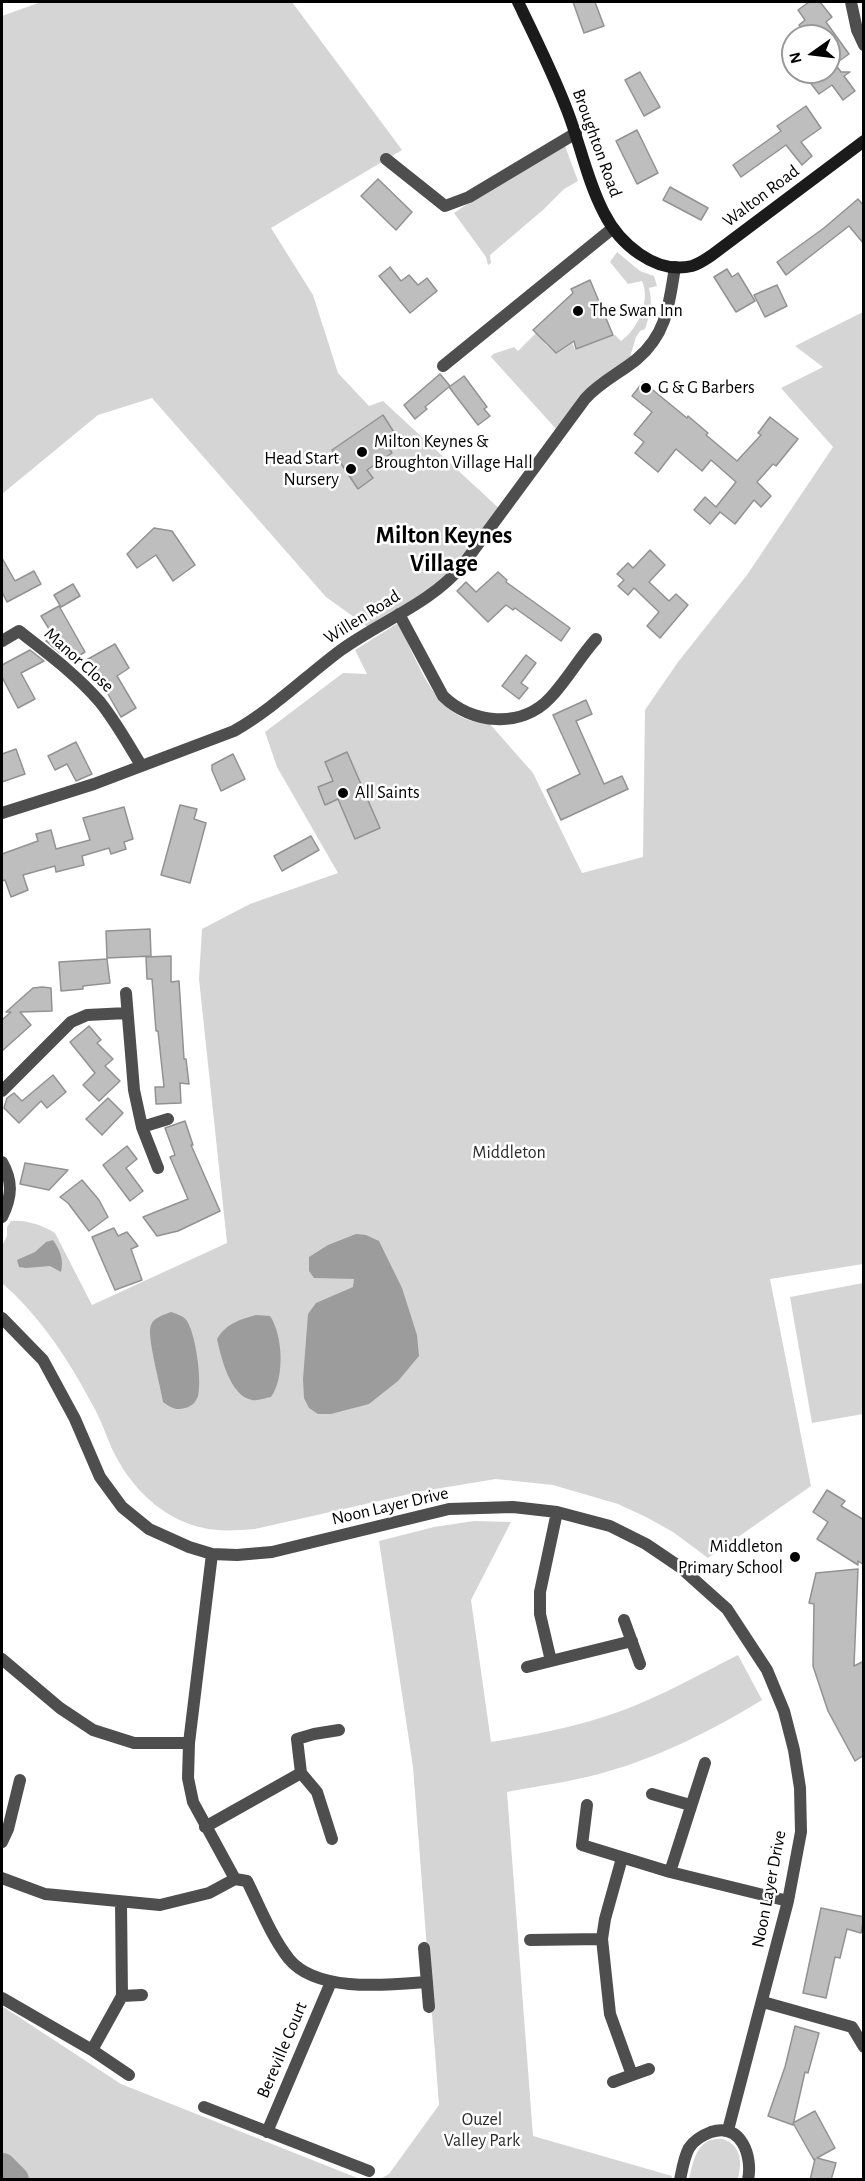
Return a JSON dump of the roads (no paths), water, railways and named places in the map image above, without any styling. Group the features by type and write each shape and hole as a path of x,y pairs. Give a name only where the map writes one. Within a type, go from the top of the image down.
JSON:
{"street":[{"name":"Broughton Road","path":"518,2 562,96 603,213 613,228 637,252 652,262 675,267"},
{"path":"852,2 864,45"},
{"path":"387,159 445,206 469,197 576,133"},
{"name":"Walton Road","path":"675,267 693,266 712,255 864,141"},
{"path":"443,366 613,228"},
{"name":"Willen Road","path":"2,813 94,784 234,731 254,719 343,649 427,598 453,577 585,399 597,387 637,359 658,337 669,304 675,267"},
{"path":"399,614 442,696 466,714 481,718 499,720 516,717 540,708 551,698 596,639"},
{"name":"Manor Close","path":"2,641 19,631 65,668 104,706 141,765"},
{"path":"126,993 134,1090 142,1127 158,1168"},
{"path":"2,1091 71,1022 87,1015 127,1013"},
{"path":"142,1127 168,1119"},
{"path":"2,1162 8,1172 11,1194 2,1217"},
{"name":"Noon Layer Drive","path":"2,1318 43,1360 75,1419 100,1477 122,1507 149,1529 189,1547 212,1554 237,1555 272,1552 448,1509 513,1507 557,1512 610,1526 646,1544 680,1566 727,1610 767,1670 784,1711 794,1749 800,1788 801,1832 788,1901 728,2130"},
{"path":"551,1661 540,1614 540,1592 557,1512"},
{"path":"212,1554 189,1743 188,1778 193,1802 235,1879"},
{"path":"624,1620 640,1664"},
{"path":"527,1667 632,1641"},
{"path":"2,1659 60,1708 93,1730 134,1743 189,1743"},
{"path":"333,1839 317,1792 301,1773 297,1739 339,1730"},
{"path":"670,1872 705,1763"},
{"path":"205,1827 301,1773"},
{"path":"2,1842 8,1829 20,1780"},
{"path":"652,1794 690,1805"},
{"path":"587,1805 582,1845 670,1872 788,1901"},
{"path":"622,1858 604,1919 602,1939 610,2014 632,2075"},
{"path":"2,1878 45,1894 160,1905 209,1893 235,1879 247,1881 274,1935 291,1961 307,1972 331,1982 382,1985 427,1982"},
{"path":"92,2050 122,1995 121,1903"},
{"path":"531,1940 602,1939"},
{"path":"424,1948 429,2007"},
{"name":"Bereville Court","path":"267,2132 331,1982"},
{"path":"122,1995 142,1995"},
{"path":"2,1998 92,2050 129,2075"},
{"path":"763,2002 852,2027 864,2047"},
{"path":"614,2082 649,2069"},
{"path":"204,2107 369,2171"},
{"path":"680,2180 686,2157 696,2141 704,2134 717,2130 728,2130 736,2136 747,2151 750,2162 748,2180"}],"waterway":[{"path":"2,2168 14,2180"}],"place":[{"name":"The Swan Inn","path":"578,311"},
{"name":"G & G Barbers","path":"646,388"},
{"name":"Milton Keynes & Broughton Village Hall","path":"362,452"},
{"name":"Head Start Nursery","path":"351,469"},
{"name":"All Saints","path":"343,793"},
{"name":"Middleton Primary School","path":"795,1557"}],"district":[{"name":"Milton Keynes Village","path":"444,550"}],"park label":[{"name":"Middleton","path":"509,1153"},
{"name":"Ouzel Valley Park","path":"482,2130"}]}
